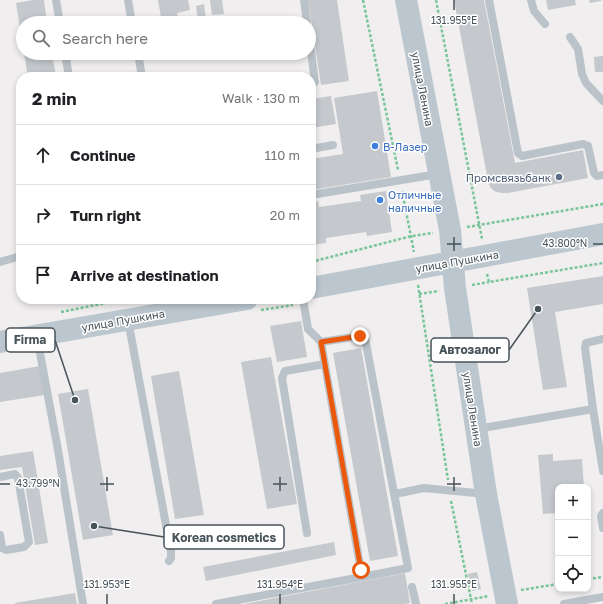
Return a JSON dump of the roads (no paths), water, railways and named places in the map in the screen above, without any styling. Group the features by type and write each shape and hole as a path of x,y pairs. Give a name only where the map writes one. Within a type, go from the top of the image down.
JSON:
{"main road":[{"name":"улица Ленина","path":"406,0 450,230 455,288 476,429 486,494 507,604"},
{"name":"улица Пушкина","path":"316,287 603,234"},
{"name":"улица Пушкина","path":"0,342 217,304"}],"lane":[{"path":"56,0 59,16"},
{"path":"128,0 131,16"},
{"path":"304,0 306,16"},
{"path":"489,0 518,153 522,156 584,144 588,146 594,173 597,176 603,175"},
{"path":"531,0 534,11 545,24"},
{"path":"570,37 578,49 582,74 586,82 603,101"},
{"path":"66,60 68,72"},
{"path":"139,60 141,72"},
{"path":"312,60 314,72"},
{"path":"316,148 333,145"},
{"path":"316,194 439,174"},
{"path":"0,262 16,257"},
{"path":"304,304 308,329 321,342 361,570 363,575 367,576"},
{"path":"128,319 171,552 171,558 169,561"},
{"path":"36,336 58,450 83,604"},
{"path":"216,604 408,568 365,338 360,336 321,342"},
{"path":"603,339 586,343 585,348 603,471"},
{"path":"307,533 282,378 285,371 325,364"},
{"path":"476,429 593,409"},
{"path":"0,477 15,474 18,478 29,542 24,547 6,550 2,548 0,536"},
{"path":"394,494 424,488 486,494"},
{"path":"603,513 601,516 603,528"},
{"path":"412,587 416,604"},
{"path":"564,604 603,597"}],"place":[{"name":"В-Лазер","path":"375,146"},
{"name":"Промсвязьбанк","path":"559,177"},
{"name":"Отличные наличные","path":"380,200"},
{"name":"Автозалог","path":"538,309"},
{"name":"Firma","path":"75,400"},
{"name":"Korean cosmetics","path":"94,526"}]}
